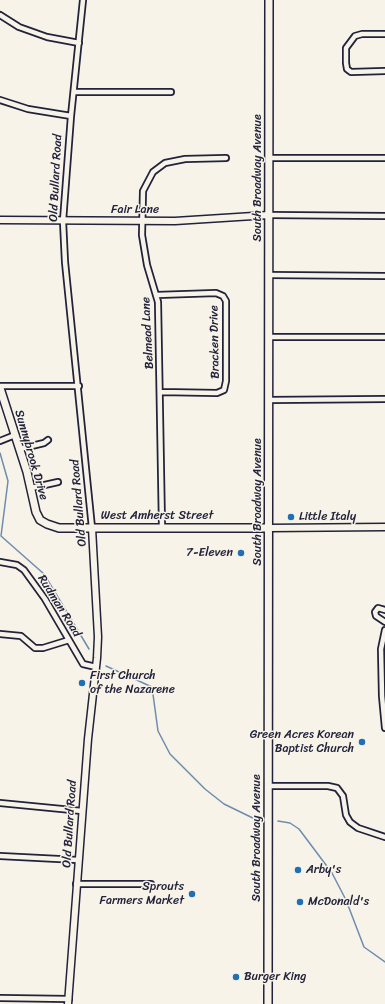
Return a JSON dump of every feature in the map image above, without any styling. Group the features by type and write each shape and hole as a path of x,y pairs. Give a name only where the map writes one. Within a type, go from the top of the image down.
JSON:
{"main road":[{"name":"South Broadway Avenue","path":"268,1004 269,0"},
{"name":"Sunnybrook Drive","path":"0,387 20,449 36,512 40,520 47,524"},
{"name":"West Amherst Street","path":"47,524 59,528 269,528"}],"street":[{"name":"Old Bullard Road","path":"69,1002 88,727 96,667 98,637 92,528 79,386 65,262 64,221 71,116 83,0"},
{"path":"0,15 19,27 47,37 79,44"},
{"path":"385,34 362,34 355,36 346,48 346,63 347,69 351,72 385,72"},
{"path":"74,92 171,92"},
{"path":"0,100 28,109 71,116"},
{"name":"Belmead Lane","path":"162,527 161,392 157,295 147,265 142,235 143,191 148,178 158,167 172,161 226,158"},
{"path":"269,158 385,158"},
{"path":"269,215 385,216"},
{"name":"Fair Lane","path":"0,220 181,221 269,215"},
{"path":"268,275 385,276"},
{"name":"Bracken Drive","path":"157,295 216,293 223,296 226,301 226,381 224,390 217,393 161,392"},
{"path":"269,337 385,337"},
{"path":"0,387 79,386"},
{"path":"269,400 385,399"},
{"path":"0,441 15,435"},
{"path":"20,449 44,443 48,440"},
{"path":"31,488 58,482"},
{"path":"269,528 385,527"},
{"name":"Rudman Road","path":"0,562 17,565 24,570 45,600 83,664 96,667"},
{"path":"385,610 378,608 375,612 376,616 385,622"},
{"path":"385,630 381,649 382,696 385,728"},
{"path":"0,634 21,636 35,648 43,648 69,640"},
{"path":"269,786 333,786 344,796 348,820 358,828 385,835"},
{"path":"0,803 82,811"},
{"path":"0,856 78,860"},
{"path":"76,884 151,884"},
{"path":"0,998 69,1002"}],"waterway":[{"path":"0,453 8,481 1,536 44,574 89,649"},
{"path":"106,666 152,687 158,731 170,754 205,789 224,804 259,821"},
{"path":"278,821 290,823 299,829 332,873 346,900 364,947 385,962"}],"place":[{"name":"Little Italy","path":"291,517"},
{"name":"7-Eleven","path":"241,553"},
{"name":"First Church of the Nazarene","path":"82,683"},
{"name":"Green Acres Korean Baptist Church","path":"362,742"},
{"name":"Arby's","path":"298,870"},
{"name":"Sprouts Farmers Market","path":"192,894"},
{"name":"McDonald's","path":"300,902"},
{"name":"Burger King","path":"236,977"}]}
